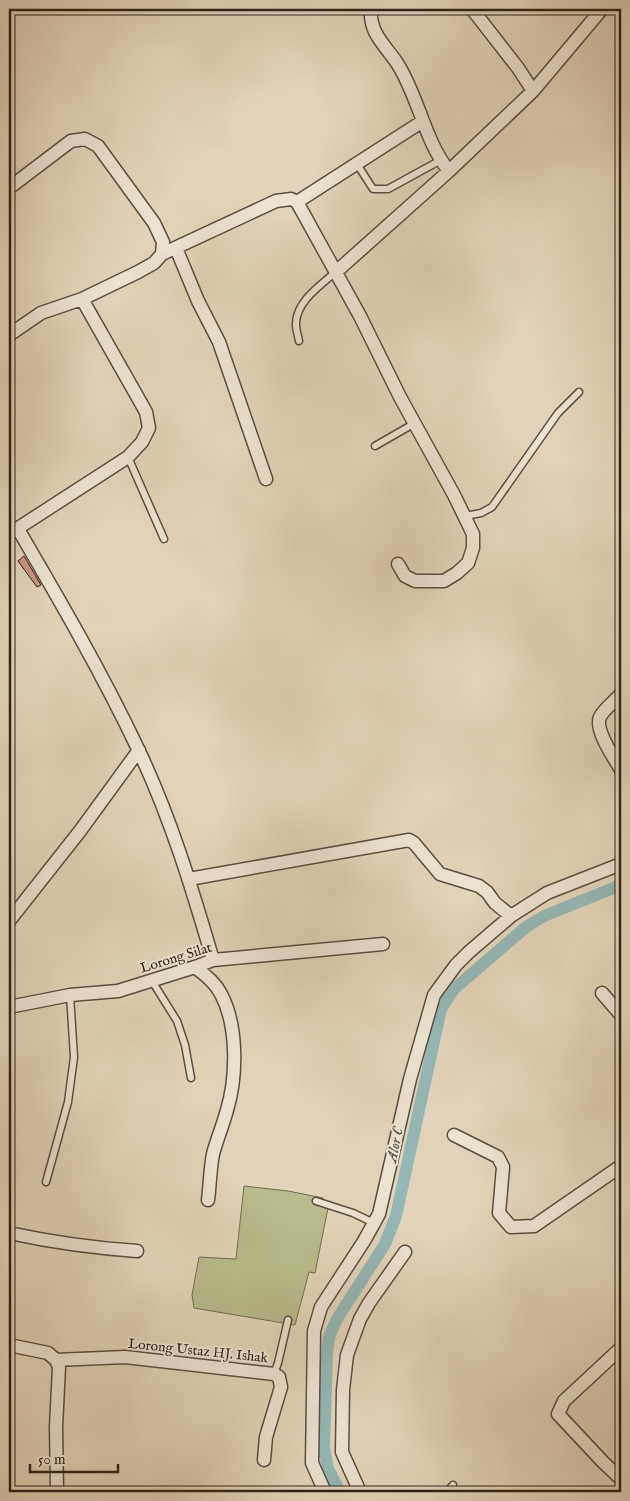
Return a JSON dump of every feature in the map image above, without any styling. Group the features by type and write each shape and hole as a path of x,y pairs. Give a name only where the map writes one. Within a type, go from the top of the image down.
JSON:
{"street":[{"path":"371,9 370,20 376,35 397,63 410,87 440,160 450,171"},
{"path":"472,9 518,68 533,91"},
{"path":"336,272 450,171 533,91 602,9"},
{"path":"297,202 423,121"},
{"path":"9,188 71,141 86,139 98,146 154,223 163,242 162,254"},
{"path":"9,335 41,313 82,299 138,272 154,263 162,254 276,201 291,199 297,202 336,272 473,534 473,548 468,563 444,581 415,581 405,576 398,564"},
{"path":"176,248 198,301 220,342 266,479"},
{"path":"82,299 146,412 149,428 142,442 128,457 13,532 86,647 139,750 189,879 212,960"},
{"path":"621,694 600,717 598,726 602,737 621,770"},
{"path":"9,921 80,831 139,750"},
{"path":"189,879 409,840 414,843 437,872 479,886 511,916"},
{"path":"325,1492 312,1462 315,1326 321,1307 374,1223 382,1204 410,1079 434,995 456,965 511,916 547,893 621,864"},
{"name":"Lorong Silat","path":"9,1007 70,995 118,991 212,960 383,944"},
{"path":"195,967 211,979 221,994 229,1014 234,1059 228,1109 213,1156 208,1200"},
{"path":"602,993 621,1015"},
{"path":"454,1135 498,1157 503,1167 499,1213 511,1227 534,1226 621,1166"},
{"path":"9,1234 97,1248 137,1251"},
{"path":"360,1492 342,1452 343,1390 347,1356 360,1319 369,1302 405,1252"},
{"path":"9,1345 48,1353 56,1360 59,1368 56,1427 57,1492"},
{"path":"621,1348 564,1401 558,1414 621,1480"},
{"name":"Lorong Ustaz HJ. Ishak","path":"56,1360 125,1357 274,1374 278,1377 281,1388 266,1437 264,1460"}],"lane":[{"path":"357,164 373,189 388,188 440,160"},
{"path":"299,341 295,324 298,310 307,298 336,272"},
{"path":"465,516 481,513 492,506 558,413 579,392"},
{"path":"375,446 415,423"},
{"path":"128,457 164,539"},
{"path":"621,724 619,735 621,742"},
{"path":"152,981 177,1021 185,1045 191,1078"},
{"path":"46,1182 68,1102 73,1066 70,995"},
{"path":"316,1201 353,1213 374,1223"},
{"path":"274,1374 288,1320"},
{"path":"447,1492 453,1485"}],"green space":[{"path":"244,1186 288,1191 323,1198 322,1207 328,1208 315,1273 309,1272 295,1325 194,1308 192,1295 199,1257 236,1259"}],"building":[{"path":"24,556 41,585 37,587 18,561"}],"waterway":[{"name":"Alor C","path":"340,1492 328,1469 324,1447 329,1337 337,1319 385,1244 396,1216 441,1009 454,989 526,927 544,916 621,885"}]}
